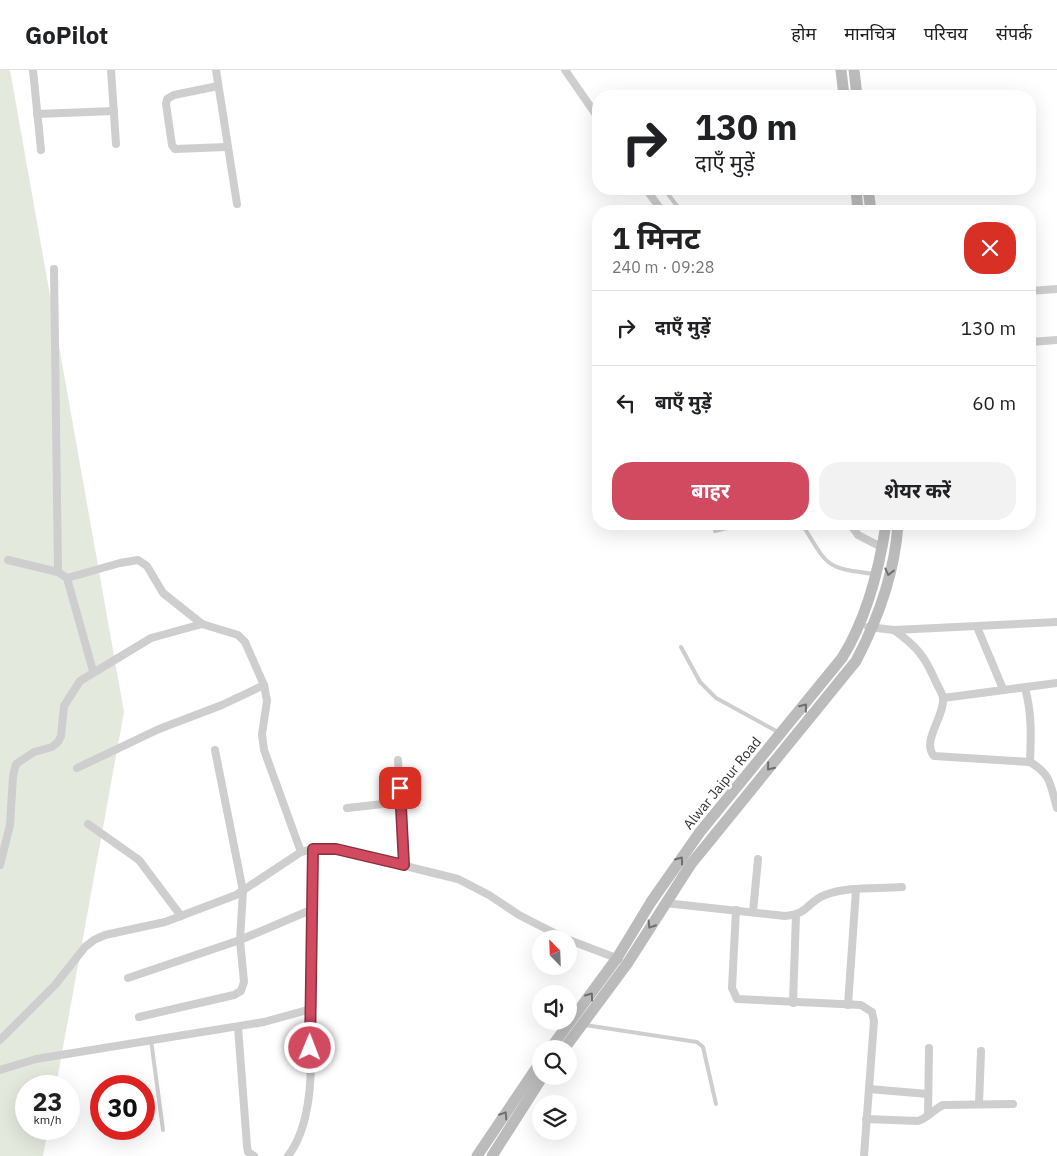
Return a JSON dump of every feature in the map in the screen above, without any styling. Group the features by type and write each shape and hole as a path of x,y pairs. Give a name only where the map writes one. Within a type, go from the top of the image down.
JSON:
{"main road":[{"path":"841,70 843,90"},
{"path":"854,70 856,90"},
{"name":"Alwar Jaipur Road","path":"571,1040 583,1025 622,961 651,902 700,832 782,734 842,658 859,626 876,574 883,548 885,530"},
{"name":"Alwar Jaipur Road","path":"557,1040 622,961 712,837 856,661 874,628 890,568 897,530"},
{"path":"477,1156 532,1074"},
{"path":"492,1156 537,1085"}],"street":[{"path":"33,70 41,150"},
{"path":"111,70 116,144"},
{"path":"216,70 226,147 237,204"},
{"path":"565,70 592,109"},
{"path":"218,86 174,94 167,99 166,104 172,145 175,149 226,147"},
{"path":"37,114 114,111"},
{"path":"54,269 58,572"},
{"path":"1036,291 1057,289"},
{"path":"1036,342 1057,340"},
{"path":"854,530 858,535 883,548"},
{"path":"8,560 58,572 67,578 93,671"},
{"path":"67,578 120,563 138,560 147,566 163,593 202,624 238,634 244,642 264,685 267,701 262,734 264,750 300,852"},
{"path":"859,626 894,630 1057,622"},
{"path":"0,865 10,825 13,776 16,764 34,752 52,748 58,742 62,736 64,706 68,696 80,681 93,671 151,638 202,624"},
{"path":"977,627 1003,688"},
{"path":"894,630 917,647 927,661 943,698 939,720 930,745 930,751 934,756 1030,762 1044,770 1047,775 1057,808"},
{"path":"943,698 1003,688 1025,688 1057,683"},
{"path":"77,768 159,729 222,705 264,685"},
{"path":"1025,688 1032,730 1030,762"},
{"path":"139,1017 234,995 241,991 244,982 240,940 242,891 215,750"},
{"path":"398,760 404,865"},
{"path":"347,808 400,802"},
{"path":"88,824 139,860 181,916"},
{"path":"288,1156 299,1137 305,1119 310,1066 313,849"},
{"path":"0,1040 55,985 85,947 94,940 105,935 165,922 242,891 273,873 300,852 313,849 336,849 458,879 489,895 519,916 548,930"},
{"path":"753,912 758,858"},
{"path":"665,903 796,915 802,913 823,896 836,891 902,887"},
{"path":"848,1005 856,890"},
{"path":"128,978 240,940 313,909"},
{"path":"736,910 734,996 745,1001 861,1005 872,1012 874,1021 864,1156"},
{"path":"792,1003 796,915"},
{"path":"578,943 622,961"},
{"path":"0,1070 36,1059 264,1022 310,1008"},
{"path":"238,1026 246,1146 248,1152 254,1156"},
{"path":"928,1115 929,1048"},
{"path":"979,1104 981,1051"},
{"path":"868,1089 928,1094"},
{"path":"866,1119 918,1121 943,1104 1013,1104"}],"lane":[{"path":"669,195 676,205"},
{"path":"715,531 719,530"},
{"path":"806,530 827,562 842,570 876,574"},
{"path":"681,647 700,682 716,698 782,734"},
{"path":"583,1025 697,1042 703,1047 716,1104"},
{"path":"151,1040 163,1130"}],"shaded area":[{"path":"0,70 10,70 124,712 58,1075 15,1075 15,1140 46,1140 43,1156 0,1156"}],"route":[{"path":"310,1048 313,849 336,849 404,865 400,788"}]}
